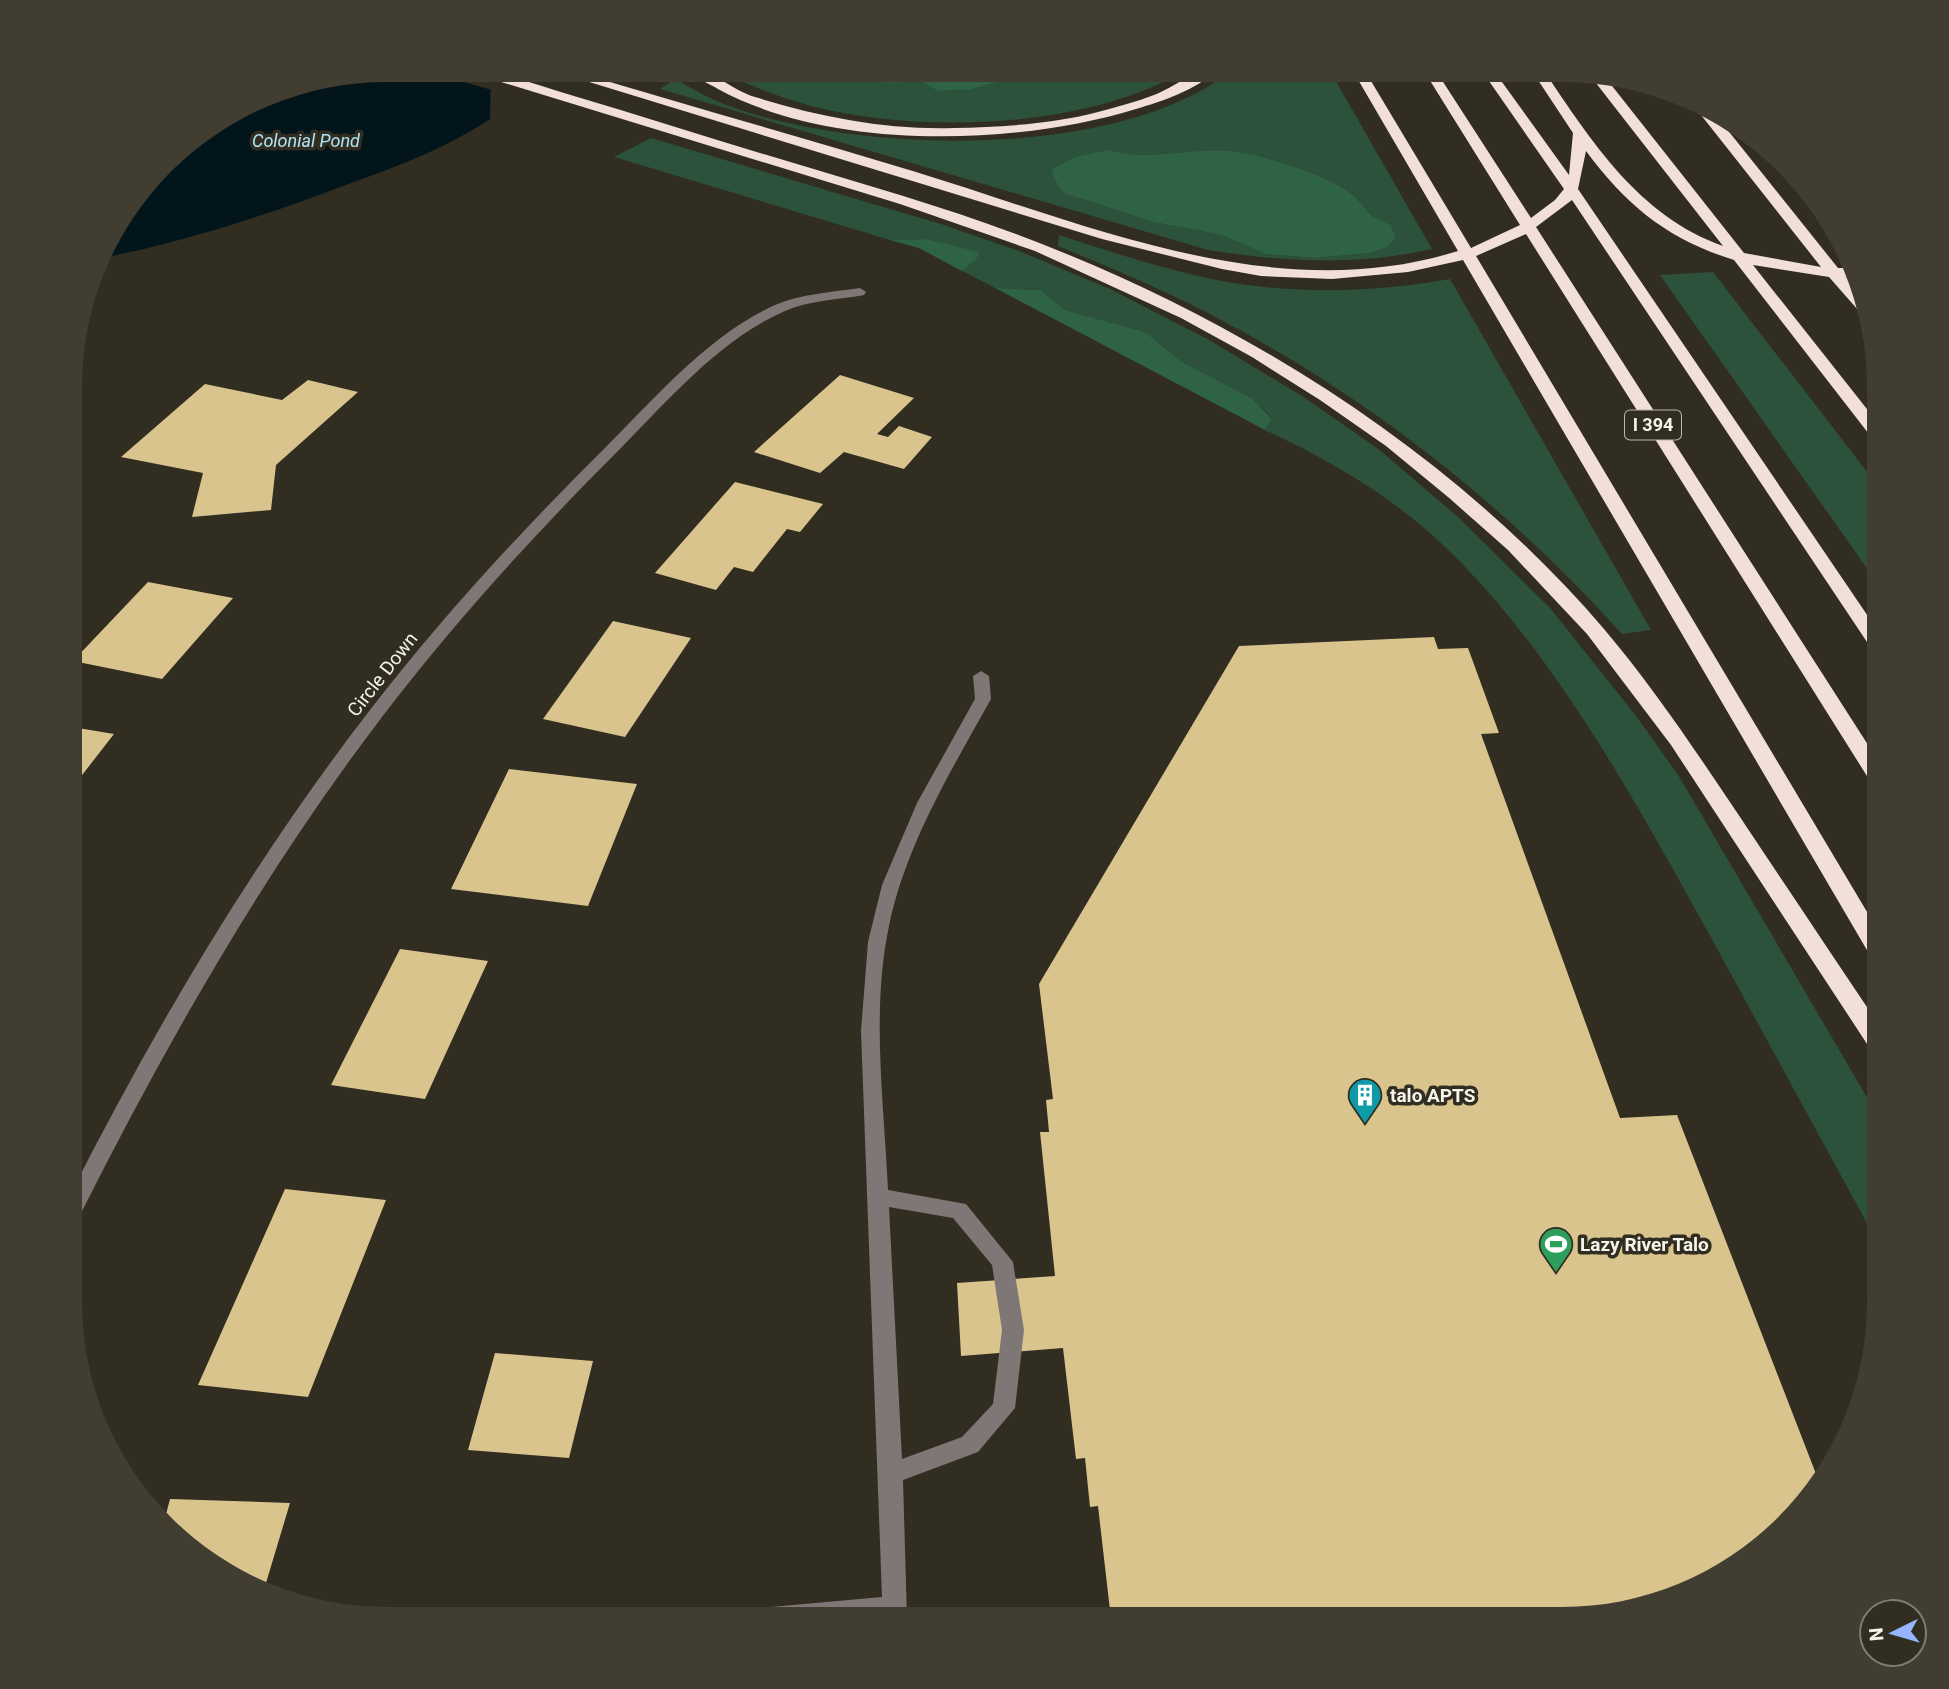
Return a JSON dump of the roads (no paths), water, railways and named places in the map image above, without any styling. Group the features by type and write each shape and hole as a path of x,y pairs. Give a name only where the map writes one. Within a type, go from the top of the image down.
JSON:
{"highway":[{"path":"508,82 696,138 1038,247 1133,287 1254,351 1359,418 1480,515 1573,606 1625,669 1696,767 1867,1026"},
{"path":"596,82 1186,257 1264,271 1366,272 1461,255 1499,242 1531,225 1568,195 1577,169 1580,133"},
{"path":"712,82 726,91 777,110 845,124 920,131 1003,130 1094,117 1166,95 1195,82"},
{"path":"1366,82 1867,931"},
{"name":"I 394","path":"1437,82 1867,760"},
{"path":"1496,82 1594,221 1867,628"},
{"path":"1545,82 1580,133 1636,201 1682,233 1731,253 1762,262 1845,273"},
{"path":"1605,86 1867,420"},
{"path":"1715,123 1853,295"}],"street":[{"name":"Circle Down","path":"82,1192 160,1047 225,936 282,848 357,740 474,593 575,485 655,407 735,336 783,307 860,292"},
{"path":"895,1607 871,1031 874,965 882,914 905,847 983,698 981,676"},
{"path":"877,1197 959,1210 1002,1262 1013,1330 1004,1408 970,1445 891,1474"}],"water":[{"name":"Colonial Pond","path":"387,82 491,82 490,119 424,155 293,205 198,235 112,256 134,218 158,186 202,145 235,123 270,105 347,85"}],"place":[{"name":"talo APTS","path":"1365,1125"},
{"name":"Lazy River Talo","path":"1556,1274"}]}
